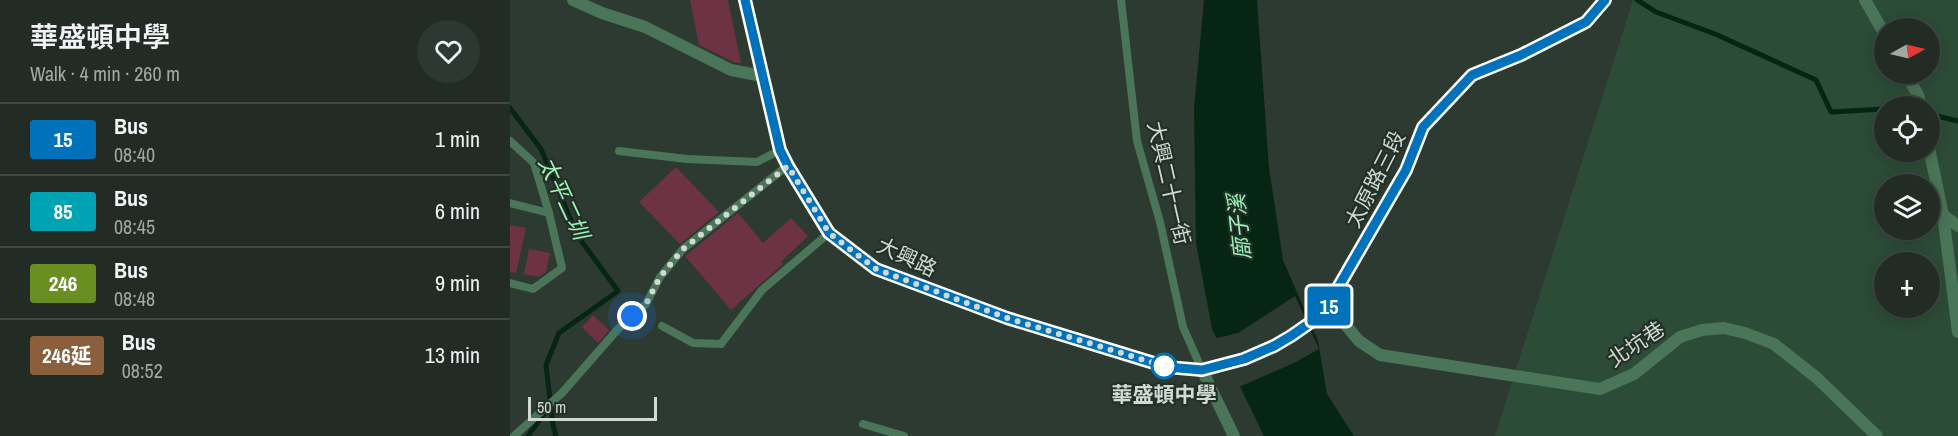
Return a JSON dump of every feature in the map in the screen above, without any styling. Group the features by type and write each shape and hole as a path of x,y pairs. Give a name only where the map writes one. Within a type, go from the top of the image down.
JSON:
{"main road":[{"name":"大興路","path":"745,0 780,150 829,233 876,269 1007,318 1167,367 1202,370 1244,359 1274,346 1322,314"},
{"name":"太原路三段","path":"1322,314 1406,170 1423,127 1472,75 1521,55 1586,22 1605,0"}],"street":[{"path":"573,0 602,13 645,27 731,70 762,76"},
{"path":"1865,0 1875,18"},
{"path":"1932,162 1943,215 1958,332"},
{"path":"1943,215 1958,226"},
{"name":"北坑巷","path":"1322,314 1345,324 1359,341 1380,355 1600,389 1634,374 1680,337 1702,330 1724,328 1734,330 1774,344 1817,378 1877,436"},
{"path":"1202,370 1234,436"}],"lane":[{"name":"大興二十一街","path":"1121,0 1137,141 1160,222 1183,327 1202,370"},
{"path":"510,141 534,163 562,268 533,289 510,283"},
{"path":"619,151 687,159 758,162 780,150"},
{"path":"514,436 562,393 618,328 646,304 660,277 683,249 788,166"},
{"path":"510,203 549,213"},
{"path":"662,326 693,343 721,344 762,290 829,233"},
{"path":"863,424 904,436"}],"shaded area":[{"path":"1633,0 1958,0 1958,436 1495,436"}],"water":[{"name":"廍子溪","path":"1204,0 1257,0 1269,168 1283,260 1318,341 1327,394 1354,436 1264,436 1212,329 1196,243 1194,109"}],"pier":[{"path":"1295,296 1319,349 1296,362 1237,388 1213,339 1238,333"}],"building":[{"path":"690,0 728,0 741,63 734,62 699,45"},
{"path":"676,167 719,212 680,244 639,202"},
{"path":"738,213 763,243 791,218 808,236 781,262 783,264 731,310 685,256"},
{"path":"510,225 526,228 516,273 510,272"},
{"path":"529,249 550,253 546,272 539,277 524,274"},
{"path":"593,315 609,330 598,343 582,327"}],"waterway":[{"path":"1637,0 1656,12 1715,34 1816,80 1831,112 1874,110"},
{"name":"太平二圳","path":"510,108 541,149 577,235 618,291 559,333 546,365 556,436"},
{"path":"1940,117 1958,121"},
{"path":"528,436 546,411"}],"bus line":[{"name":"15","path":"745,0 780,150 829,233 876,269 1007,318 1167,367 1202,370 1244,359 1274,346 1327,311 1336,291 1406,170 1423,127 1472,75 1521,55 1586,22 1605,0"}],"place":[{"name":"華盛頓中學","path":"1164,366"}],"route":[{"path":"632,316 646,304 660,277 683,249 788,166 829,233 876,269 1007,318 1167,367 1164,366"}]}
